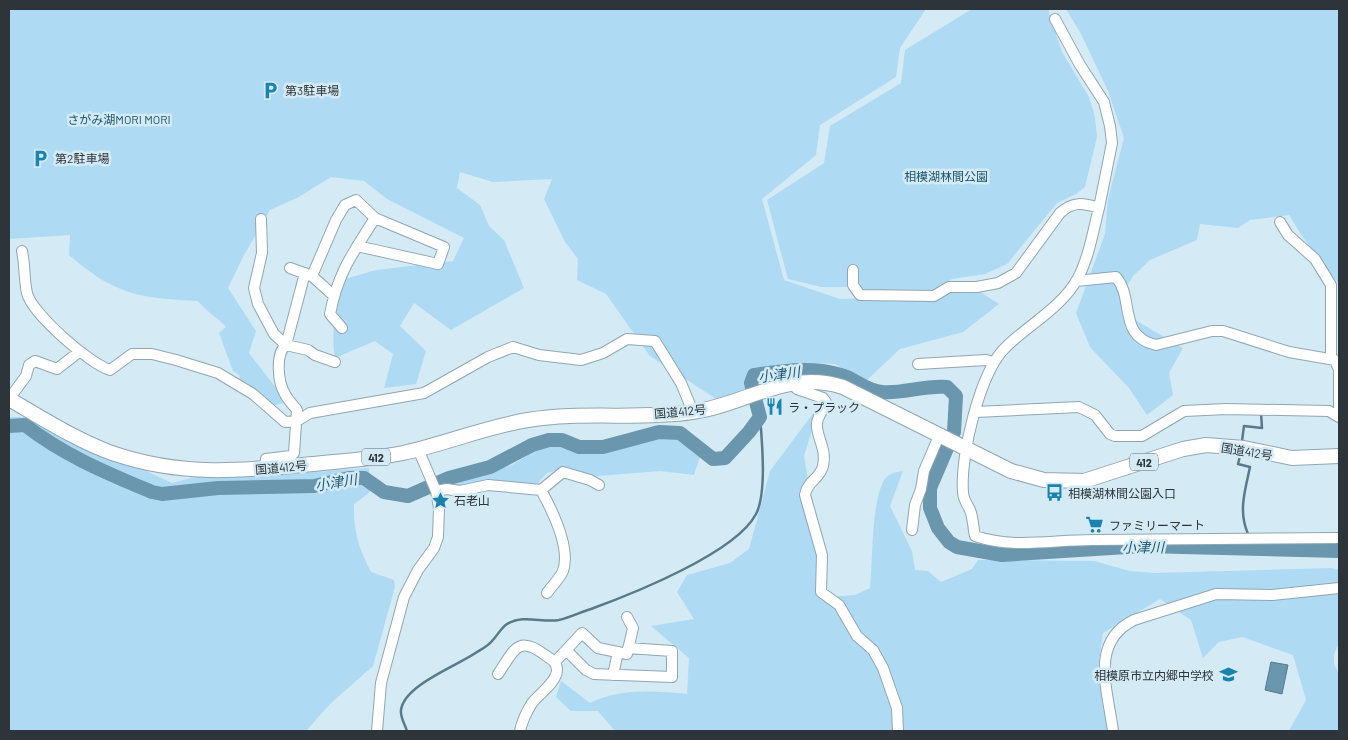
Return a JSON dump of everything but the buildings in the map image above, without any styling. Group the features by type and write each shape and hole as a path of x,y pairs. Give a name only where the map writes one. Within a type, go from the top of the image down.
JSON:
{"highway":[{"name":"国道412号","path":"9,399 87,442 132,459 194,471 265,469 369,458 418,449 480,430 552,416 693,412 721,406 791,382 813,381 842,387 951,443 1028,477 1072,482 1096,478 1183,449 1206,445 1244,448 1292,458 1339,456"}],"street":[{"path":"912,530 914,505 921,489 924,471 951,443 976,412 983,385 994,362 1006,347 1067,294 1076,282 1084,262 1099,208 1112,143 1110,126 1104,102 1080,65 1055,19"},
{"path":"265,469 266,459 291,456 294,453 298,410 284,393 279,358 281,349 286,345 308,274 345,206 356,200 375,218 444,247 438,264 362,249 357,246"},
{"path":"853,270 853,285 860,295 934,296 949,287 977,287 998,283 1016,273 1060,213 1068,206 1076,203 1099,208"},
{"path":"342,328 330,314 333,295 342,270 375,218"},
{"path":"261,219 262,253 254,288 258,304 274,334 286,345 308,350 315,356 335,362"},
{"path":"1280,222 1288,235 1315,259 1331,285 1332,358"},
{"path":"22,251 27,271 27,293 32,306 79,352 110,370 132,354 152,354 218,373 253,394 285,422 297,421 310,413 424,392 488,357 513,347 539,355 581,360 603,353 627,339 636,338 655,341 681,383 693,412"},
{"path":"290,268 308,274 333,295"},
{"path":"976,412 1080,407 1095,415 1110,434 1115,436 1142,436 1184,411 1226,409 1328,411 1339,416 1338,363 1332,358 1289,352 1223,331 1212,331 1156,345 1148,343 1135,334 1128,319 1123,284 1116,277 1076,282"},
{"path":"9,399 26,376 29,365 35,361 56,369 79,352"},
{"path":"918,364 986,360 994,362"},
{"path":"791,382 797,388 823,398 826,402 817,425 823,445 823,464 820,473 808,485 805,495 822,555 821,592 839,605 856,636 873,650 883,668 897,708 898,731"},
{"path":"951,443 962,478 962,495 970,510 975,536 986,540 1028,545 1082,540 1339,538"},
{"path":"377,731 381,683 404,597 418,570 434,548 438,537 439,508 435,490 418,449"},
{"path":"435,490 460,491 488,485 541,490 563,472 590,480 599,485"},
{"path":"541,490 556,519 564,558 562,573 547,593"},
{"path":"1113,731 1104,661 1109,642 1122,626 1134,620 1216,594 1272,595 1339,588"},
{"path":"555,662 582,633 598,648 627,654 633,628 627,617"},
{"path":"498,674 518,646 523,644 532,645 555,662 557,668 555,677 531,705 520,731"},
{"path":"566,650 586,670 594,674 672,677 672,651 628,648"},
{"path":"613,675 618,652"}],"green space":[{"name":"さがみ湖MORI MORI","path":"9,9 926,9 900,48 896,77 820,125 816,155 762,199 784,280 840,299 934,296 947,289 982,293 999,304 963,332 900,349 866,381 835,364 806,363 718,400 650,356 606,294 577,280 578,259 565,242 544,199 552,179 493,182 460,172 457,188 480,205 489,226 504,240 524,288 451,330 414,303 400,326 426,351 416,384 384,388 393,354 375,341 335,358 334,328 345,279 376,270 453,261 464,238 387,199 364,181 331,177 297,198 270,210 244,255 228,288 256,331 249,353 287,402 271,406 265,396 241,385 239,375 233,371 219,333 226,327 198,301 143,296 100,279 69,255 70,235 9,239"},
{"name":"相模湖林間公園","path":"972,9 1048,9 1062,52 1089,97 1095,117 1097,137 1085,187 1076,194 1057,203 1007,264 985,274 952,279 933,293 866,293 858,287 821,287 788,279 767,200 824,163 830,126 901,83 905,50"},
{"path":"1066,9 1339,9 1339,284 1302,236 1289,215 1250,220 1238,228 1200,224 1197,240 1150,260 1133,276 1120,297 1137,321 1183,348 1169,373 1173,395 1147,415 1129,388 1090,347 1076,313 1105,234 1108,199 1124,138 1108,91 1081,34"},
{"path":"820,404 804,456 828,597 855,595 870,588 874,519 879,493 883,482 889,475 903,471 890,506 912,551 915,570 928,571 941,582 972,569 978,560 1094,561 1130,571 1155,573 1331,568 1339,570 1339,643 1334,654 1334,664 1339,674 1339,731 1289,731 1306,700 1293,655 1242,637 1219,642 1203,658 1191,620 1160,599 1103,633 1098,668 1110,731 615,731 598,711 571,711 556,697 561,681 590,703 601,698 625,693 687,694 689,658 651,626 694,619 677,592 687,575 730,563 749,549 770,471"},
{"path":"9,417 31,417 172,483 199,476 273,475 369,468 370,492 354,504 356,531 360,547 371,572 394,580 395,587 373,666 330,704 306,731 9,731"},
{"path":"654,436 680,437 701,454 694,475 660,471 586,477 564,468 547,473 533,488 460,489 448,485 484,471 512,465 539,448 558,446 590,452 622,447"}],"shaded area":[{"path":"1271,662 1288,665 1282,694 1265,690"}],"waterway":[{"name":"小津川","path":"9,426 25,425 86,463 152,492 162,494 218,488 314,486 349,478 364,478 384,492 408,496 449,478 490,467 532,445 549,440 562,440 579,447 603,447 659,432 680,433 713,459 725,458 760,417 751,383 754,375 798,370 830,372 876,391 897,392 930,387 947,387 956,396 954,432 930,488 930,508 938,528 949,542 957,547 1002,555 1143,546 1339,551"},
{"path":"1242,441 1244,426 1262,428 1261,413"},
{"path":"407,731 401,710 404,701 411,692 421,684 487,646 507,624 526,619 553,621 563,619 609,602 656,583 706,557 745,529 756,514 762,493 763,467 760,417"},
{"path":"1240,456 1238,464 1250,467 1243,509 1243,517 1248,534"}],"place":[{"name":"第3駐車場","path":"271,90"},
{"name":"第2駐車場","path":"41,158"},
{"name":"ラ・プラック","path":"774,407"},
{"name":"相模湖林間公園入口","path":"1054,493"},
{"name":"石老山","path":"440,500"},
{"name":"ファミリーマート","path":"1095,525"},
{"name":"相模原市立内郷中学校","path":"1228,675"}]}
